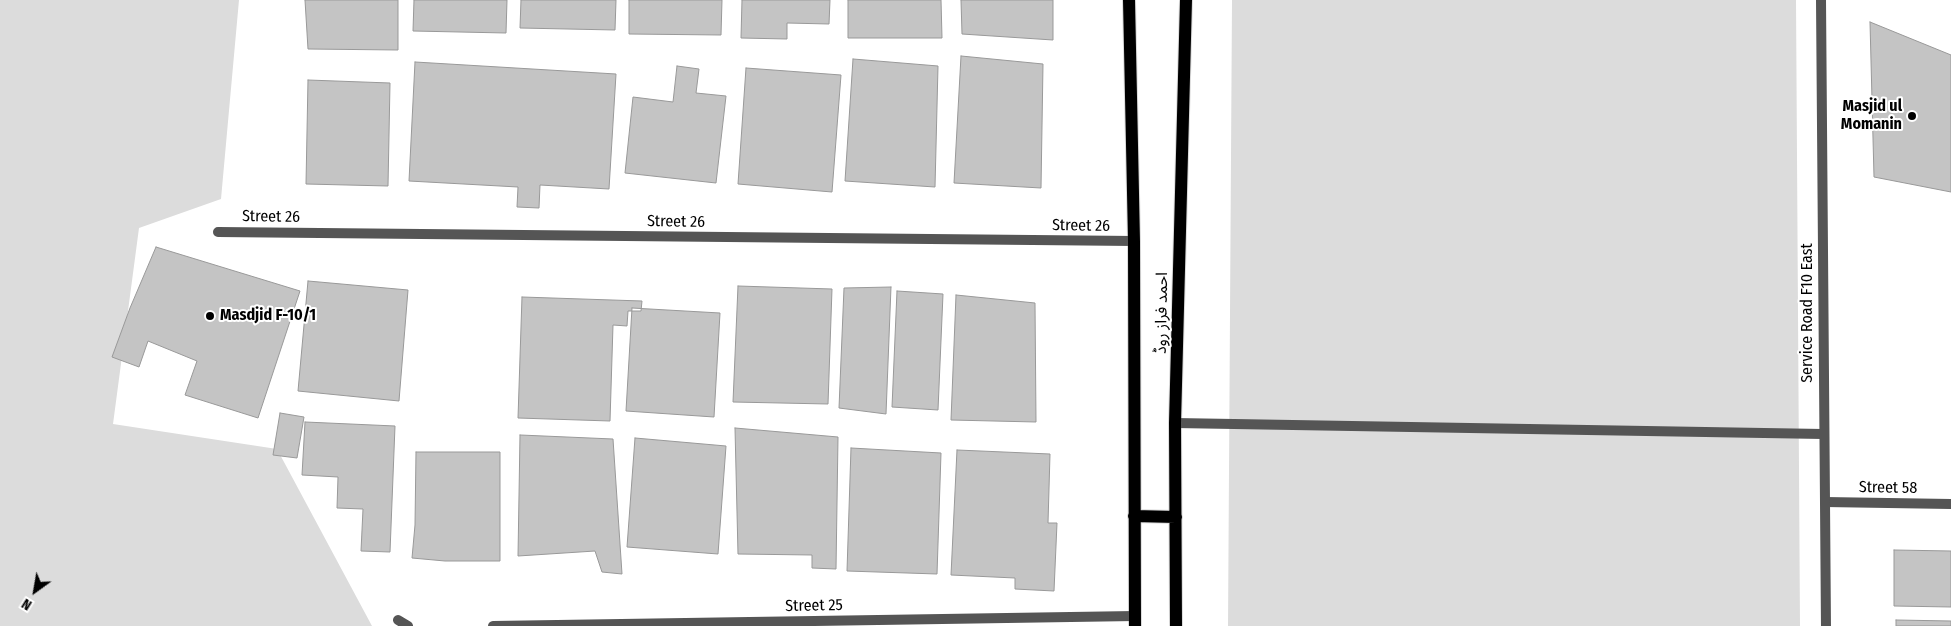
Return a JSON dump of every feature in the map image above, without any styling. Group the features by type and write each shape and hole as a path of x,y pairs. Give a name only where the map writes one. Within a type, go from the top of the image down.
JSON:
{"main road":[{"name":"احمد فراز روڈ","path":"1129,0 1134,241 1135,621"},
{"name":"احمد فراز روڈ","path":"1176,626 1175,423 1186,0"},
{"path":"1134,516 1176,516"}],"street":[{"name":"Service Road F10 East","path":"1821,0 1826,626"},
{"name":"Street 26","path":"218,232 1134,241"},
{"path":"1175,423 1823,434"},
{"name":"Street 58","path":"1825,502 1951,504"},
{"path":"398,620 408,626"},
{"name":"Street 25","path":"493,626 1135,621"}],"shaded area":[{"path":"0,0 239,0 221,199 139,228 113,424 277,449 372,626 0,626"},
{"path":"1232,0 1796,0 1800,626 1228,626"}],"building":[{"path":"305,0 398,0 398,50 308,49"},
{"path":"414,0 507,0 506,33 413,31"},
{"path":"521,0 616,0 615,30 520,28"},
{"path":"629,0 722,0 721,35 629,34"},
{"path":"742,0 830,0 829,24 787,23 787,39 741,38"},
{"path":"848,0 941,0 942,38 848,38"},
{"path":"961,0 1053,0 1053,40 962,34"},
{"name":"Masjid ul Momanin","path":"1870,22 1951,55 1951,192 1874,177"},
{"path":"961,56 1043,64 1041,188 954,183"},
{"path":"853,59 938,66 935,187 845,181"},
{"path":"415,62 616,74 609,189 540,185 539,208 517,207 518,187 409,181"},
{"path":"677,66 699,69 696,93 726,96 716,183 625,173 633,97 673,102"},
{"path":"746,68 841,75 832,192 738,184"},
{"path":"308,80 390,83 388,186 306,184"},
{"name":"Masdjid F-10/1","path":"156,247 300,291 258,418 185,395 197,361 148,341 139,367 112,357"},
{"path":"308,281 408,290 399,401 298,391"},
{"path":"738,286 832,289 828,404 733,402"},
{"path":"891,287 886,414 839,408 844,288"},
{"path":"897,291 943,294 938,410 892,407"},
{"path":"956,295 1035,303 1036,422 951,420"},
{"path":"522,297 642,301 641,311 628,311 627,326 613,325 610,421 518,418"},
{"path":"632,308 720,313 714,417 626,411"},
{"path":"280,413 304,417 297,458 273,455"},
{"path":"305,422 395,426 390,552 361,551 363,509 337,508 338,477 302,475"},
{"path":"735,428 838,437 836,569 812,568 812,555 738,554"},
{"path":"520,435 613,439 622,574 602,572 595,551 518,556"},
{"path":"635,438 726,446 718,554 627,547"},
{"path":"851,448 941,453 937,574 847,571"},
{"path":"957,450 1050,454 1048,523 1057,523 1054,591 1015,589 1015,578 951,575"},
{"path":"416,452 500,452 500,561 445,561 412,558 415,525"},
{"path":"1894,550 1951,551 1951,607 1894,606"},
{"path":"1896,620 1951,621 1951,626 1896,626"}],"place":[{"name":"Masjid ul Momanin","path":"1912,116"},
{"name":"Masdjid F-10/1","path":"210,316"}]}
